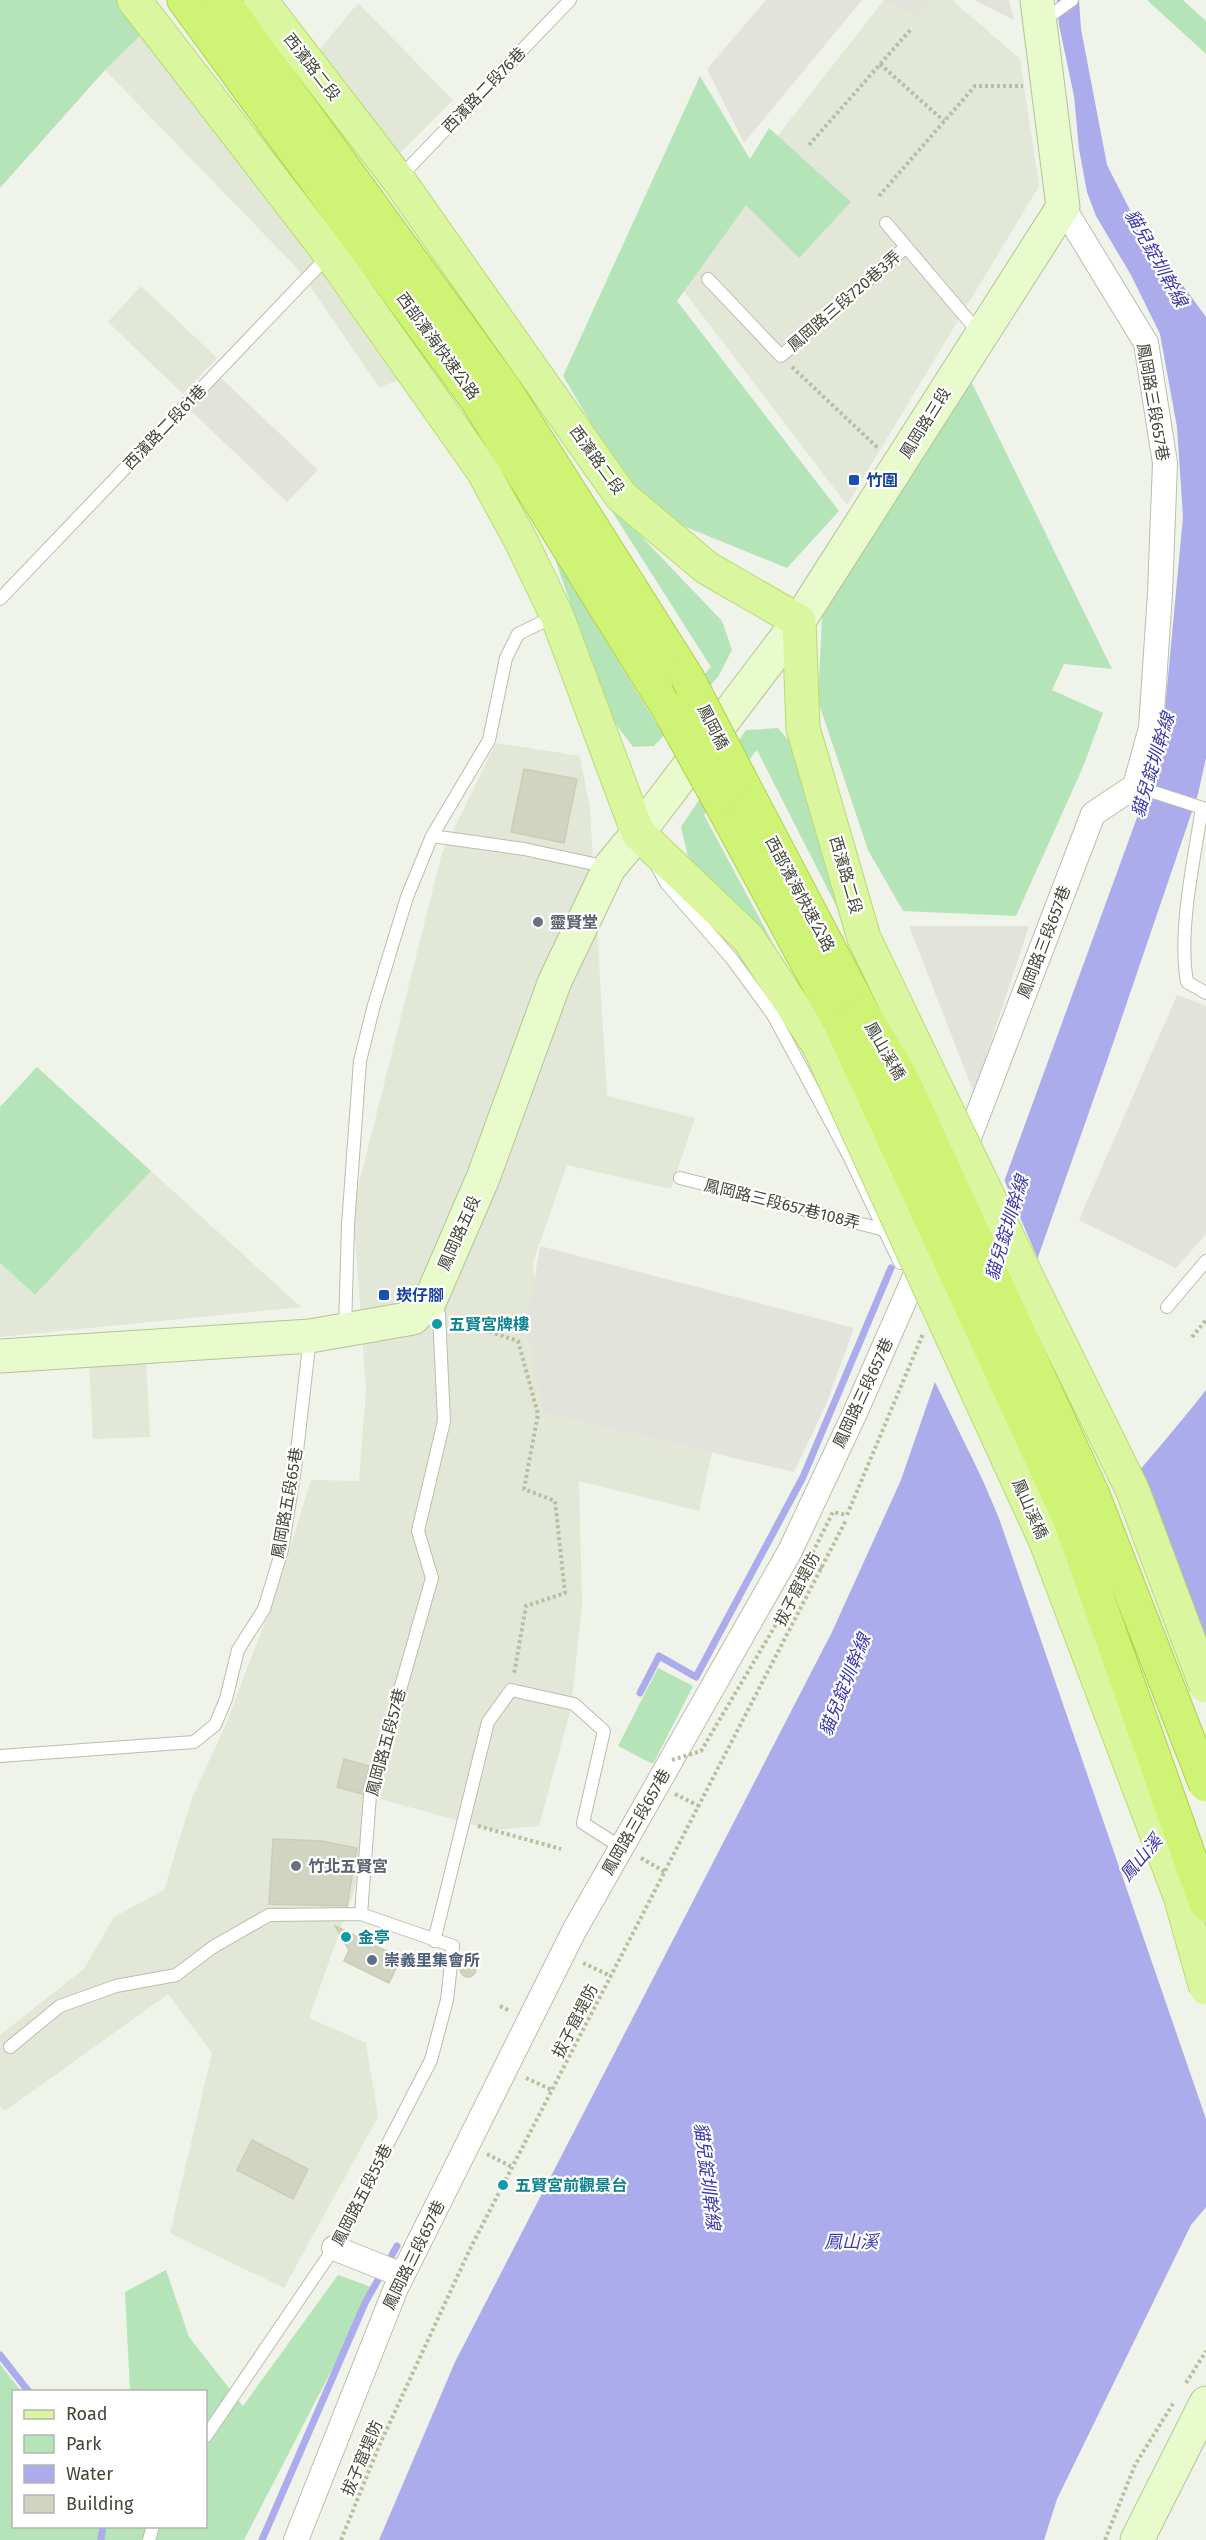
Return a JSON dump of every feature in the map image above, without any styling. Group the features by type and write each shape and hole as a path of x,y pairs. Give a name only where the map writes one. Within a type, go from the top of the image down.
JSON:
{"highway":[{"name":"西部濱海快速公路","path":"184,0 477,399 668,708"},
{"name":"西部濱海快速公路","path":"222,0 504,388 687,677"},
{"name":"鳳岡橋","path":"687,677 729,788"},
{"name":"鳳岡橋","path":"668,708 729,788"},
{"name":"西部濱海快速公路","path":"729,788 840,1027"},
{"name":"鳳山溪橋","path":"840,1027 902,1079 1094,1495 1206,1785"},
{"name":"鳳山溪橋","path":"840,1027 1070,1520 1206,1904"}],"main road":[{"path":"134,0 330,254 483,471 521,541 556,616 638,833 840,1027"},
{"name":"西濱路二段","path":"260,0 398,179 621,496 707,568 799,621 803,728 864,938 888,988"},
{"name":"鳳山溪橋","path":"888,988 1132,1489 1206,1686"},
{"name":"鳳山溪橋","path":"840,1027 924,1295 1046,1542 1180,1896 1206,1988"}],"street":[{"path":"1038,12 1063,207"},
{"name":"鳳岡路三段","path":"638,833 799,621 1063,207"},
{"name":"鳳岡路三段657巷","path":"296,2540 402,2276 564,1953 790,1551 924,1295 1093,814 1135,786 1151,728 1166,463 1146,343 1063,207"},
{"name":"鳳岡路五段","path":"434,1309 555,981 609,868 638,833"},
{"path":"0,1356 310,1336 413,1318 434,1309"},
{"path":"334,2248 402,2276"},
{"path":"1137,2539 1188,2397"}],"lane":[{"name":"西濱路二段76巷","path":"398,179 570,0"},
{"path":"1038,12 1072,0"},
{"path":"886,223 981,335"},
{"name":"鳳岡路三段720巷3弄","path":"708,279 781,356 906,247"},
{"name":"西濱路二段61巷","path":"0,599 330,254"},
{"path":"345,1331 348,1225 360,1061 374,1005 407,897 432,836 489,740 506,658 518,634 556,616"},
{"path":"1135,786 1204,809 1187,913 1185,967 1187,982 1206,993"},
{"path":"638,833 666,883 732,959 773,1015 849,1156 885,1230 924,1295"},
{"path":"432,836 524,849 609,868"},
{"name":"鳳岡路三段657巷108弄","path":"680,1178 885,1230"},
{"path":"1167,1307 1206,1261"},
{"name":"鳳岡路五段57巷","path":"361,1914 370,1796 432,1578 418,1531 444,1421 434,1309"},
{"name":"鳳岡路五段65巷","path":"0,1756 194,1742 215,1725 226,1699 238,1650 264,1609 282,1550 295,1469 310,1336"},
{"path":"434,1941 488,1722 511,1690 574,1704 604,1731 583,1823 622,1848"},
{"path":"10,2047 60,2006 116,1986 176,1975 213,1947 269,1915 361,1914"},
{"name":"鳳岡路五段55巷","path":"207,2435 334,2248 431,2060 447,2000 453,1946 361,1914"}],"path":[{"path":"809,145 912,28"},
{"path":"880,64 944,121"},
{"path":"879,196 975,86 1048,87"},
{"path":"781,356 897,467"},
{"path":"672,1760 702,1751 781,1616 833,1512 847,1515 924,1295"},
{"path":"434,1309 518,1341 538,1414 524,1489 555,1501 565,1593 526,1606 511,1690"},
{"path":"1192,1337 1206,1320"},
{"name":"拔子窟堤防","path":"341,2540 379,2445 471,2247 846,1520"},
{"path":"463,1822 561,1849"},
{"path":"622,1848 665,1872"},
{"path":"564,1953 611,1976"},
{"path":"506,2068 552,2090"},
{"path":"468,2144 512,2167"},
{"path":"1105,2540 1135,2465 1188,2397 1206,2350"}],"shaded area":[{"path":"766,0 862,0 744,143 707,69"},
{"path":"883,0 933,0 916,16"},
{"path":"884,0 952,0 1020,59 1039,186 847,505 670,273"},
{"path":"974,0 1009,0 1014,20"},
{"path":"358,3 453,100 396,157 319,50"},
{"path":"145,31 403,379 379,387 298,269 105,70"},
{"path":"141,286 217,358 183,394 108,322"},
{"path":"220,377 318,470 287,502 189,409"},
{"path":"496,743 580,756 590,809 607,1096 695,1118 671,1189 567,1165 533,1262 543,1413 712,1453 699,1511 579,1481 582,1604 571,1708 539,1826 492,1830 366,1795 355,1888 309,2018 366,2043 378,2117 284,2288 170,2233 212,2053 168,1994 5,2111 0,2106 0,2035 84,1969 114,1917 164,1890 192,1798 226,1724 277,1590 311,1480 359,1481 366,1390 353,1208 442,853"},
{"path":"909,926 1029,926 974,1093"},
{"path":"1177,995 1206,1006 1206,1234 1176,1268 1079,1220"},
{"path":"151,1171 301,1307 0,1337 0,1263 35,1295"},
{"path":"540,1246 854,1328 827,1402 794,1472 543,1413 527,1323"},
{"path":"146,1356 150,1437 93,1439 89,1359"}],"green space":[{"path":"0,0 118,0 145,31 105,70 0,188"},
{"path":"1147,0 1183,0 1206,21 1206,54"},
{"path":"700,76 750,159 769,128 851,202 799,258 746,205 677,301 839,511 787,568 676,523 618,469 563,376"},
{"path":"971,381 1112,669 1064,664 1052,690 1103,713 1083,767 1016,916 903,911 868,850 818,701 822,617"},
{"path":"601,494 722,621 732,650 718,677 654,746 633,747 609,715 554,556 657,725 711,667"},
{"path":"778,728 796,749 849,931 757,750 704,815 807,1007 689,861 681,827 746,730"},
{"path":"37,1067 151,1171 35,1295 0,1263 0,1107"},
{"path":"658,1668 693,1686 653,1764 618,1746"},
{"path":"166,2270 189,2337 243,2406 338,2275 374,2288 244,2540 0,2540 0,2364 20,2390 12,2390 12,2528 207,2528 207,2390 130,2390 125,2292"}],"water":[{"name":"鳳山溪","path":"1057,0 1079,0 1081,29 1107,165 1135,220 1206,317 1206,758 1198,794 1107,1061 970,1450 1032,1596 1206,1390 1206,2207 1191,2225 1057,2499 1044,2540 379,2540 455,2362 832,1632 901,1480 1005,1179 1161,752 1183,517 1177,427 1160,334 1131,275 1096,216 1087,192 1079,149 1074,96 1059,25"}],"pier":[{"path":"1003,1177 1039,1262 973,1450 992,1500 933,1378"},
{"path":"1132,1475 1206,1646 1206,2119 994,1504 1033,1591"}],"building":[{"path":"524,769 577,779 564,843 511,832"},
{"path":"344,1759 369,1766 362,1794 337,1787"},
{"path":"273,1839 322,1841 357,1848 347,1906 269,1904"},
{"name":"崇義里集會所","path":"335,1926 401,1958 389,1983 344,1961 349,1950"},
{"path":"465,1961 471,1961 476,1969 474,1975 465,1977 460,1972 460,1966"},
{"path":"252,2140 308,2169 293,2199 237,2170"}],"waterway":[{"path":"640,1693 659,1656 696,1677 803,1477 891,1268"},
{"path":"262,2540 365,2303 397,2246"},
{"path":"0,2355 27,2390"},
{"path":"101,2540 103,2528"}],"place":[{"name":"竹圍","path":"854,480"},
{"name":"靈賢堂","path":"538,922"},
{"name":"崁仔腳","path":"384,1295"},
{"name":"五賢宮牌樓","path":"437,1324"},
{"name":"竹北五賢宮","path":"296,1866"},
{"name":"金亭","path":"346,1937"},
{"name":"崇義里集會所","path":"372,1960"},
{"name":"五賢宮前觀景台","path":"503,2185"}],"water label":[{"name":"貓兒錠圳幹線","path":"1156,258"},
{"name":"貓兒錠圳幹線","path":"1153,765"},
{"name":"貓兒錠圳幹線","path":"1007,1228"},
{"name":"貓兒錠圳幹線","path":"845,1685"},
{"name":"貓兒錠圳幹線","path":"707,2176"}]}
